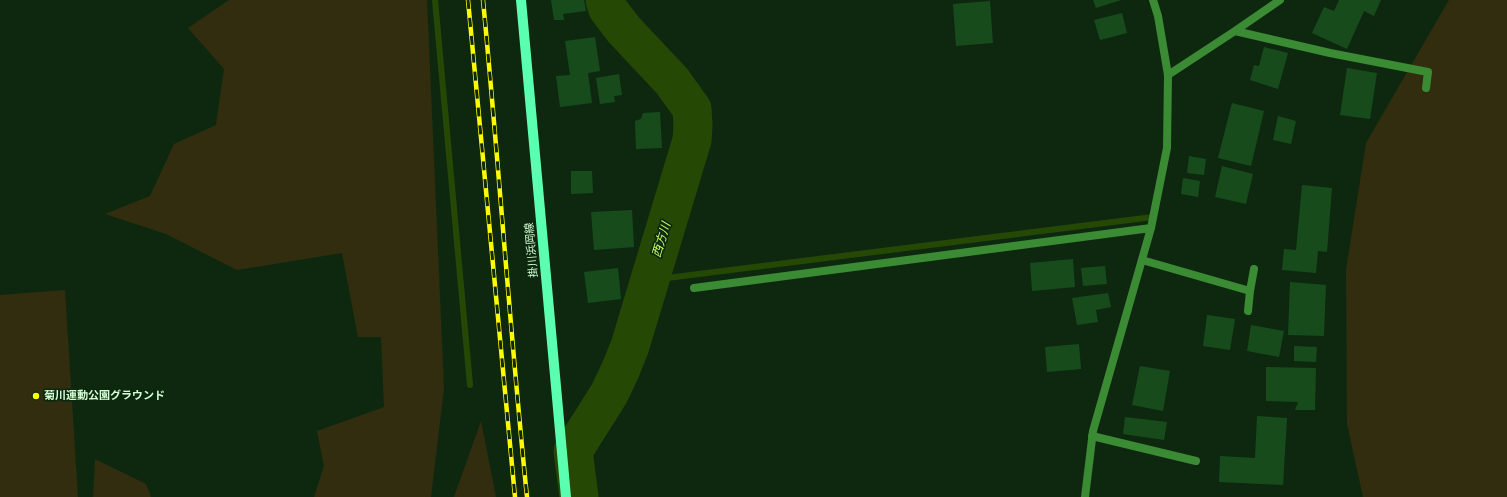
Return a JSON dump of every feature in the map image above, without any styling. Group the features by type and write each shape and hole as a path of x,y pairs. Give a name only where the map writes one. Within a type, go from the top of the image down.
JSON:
{"main road":[{"name":"掛川浜岡線","path":"521,0 566,497"}],"street":[{"path":"1085,497 1092,436 1151,228 1167,148 1168,76 1158,16 1153,0"},
{"path":"1168,76 1280,0"},
{"path":"1235,31 1330,53 1428,72 1426,88"},
{"path":"694,288 1151,228"},
{"path":"1142,260 1250,291"},
{"path":"1248,311 1254,269"},
{"path":"1092,436 1196,461"}],"shaded area":[{"path":"229,0 427,0 444,388 431,497 314,497 324,466 317,431 384,407 381,337 358,337 342,253 237,270 166,234 105,214 150,196 174,144 216,125 224,69 188,28"},
{"path":"1449,0 1507,0 1507,497 1363,497 1347,424 1346,270 1366,143"},
{"name":"菊川運動公園グラウンド","path":"65,290 78,497 0,497 0,295"},
{"path":"481,421 496,497 454,497"},
{"path":"95,459 146,484 151,497 93,497"}],"building":[{"path":"551,0 584,0 586,11 563,14 564,20 554,20"},
{"path":"1093,0 1121,0 1096,8"},
{"path":"1339,0 1381,0 1374,16 1364,11 1347,49 1312,33 1324,7 1334,11"},
{"path":"990,1 993,43 956,46 953,4"},
{"path":"1122,13 1127,33 1100,40 1094,20"},
{"path":"595,37 600,71 588,73 592,103 560,107 556,76 570,75 565,41"},
{"path":"1264,47 1288,53 1278,89 1250,80 1254,65 1259,66"},
{"path":"1347,68 1377,73 1370,119 1340,115"},
{"path":"619,74 622,95 614,96 615,102 600,104 596,78"},
{"path":"1232,103 1264,111 1251,166 1218,158"},
{"path":"660,112 662,148 636,149 635,121 641,119 643,113"},
{"path":"1278,116 1296,121 1291,144 1273,140"},
{"path":"1189,156 1206,159 1204,175 1187,173"},
{"path":"1222,166 1253,174 1246,204 1215,197"},
{"path":"571,171 592,171 593,193 571,194"},
{"path":"1183,178 1200,181 1198,197 1181,194"},
{"path":"1302,185 1332,188 1327,252 1318,251 1316,273 1282,270 1284,249 1296,250"},
{"path":"632,210 634,247 594,250 591,212"},
{"path":"1073,259 1075,287 1032,291 1030,263"},
{"path":"1105,266 1107,284 1083,286 1081,268"},
{"path":"618,268 621,299 588,303 584,272"},
{"path":"1290,282 1326,285 1324,336 1288,335"},
{"path":"1108,293 1111,307 1096,310 1098,322 1077,325 1072,298"},
{"path":"1207,315 1235,319 1230,350 1203,346"},
{"path":"1251,325 1284,331 1279,357 1247,351"},
{"path":"1079,344 1081,369 1047,372 1045,347"},
{"path":"1294,346 1317,347 1316,362 1294,361"},
{"path":"1140,366 1170,371 1163,411 1132,405"},
{"path":"1266,367 1316,368 1315,410 1295,410 1298,402 1266,401"},
{"path":"1257,416 1287,418 1283,485 1219,482 1220,456 1255,458"},
{"path":"1125,417 1167,422 1164,440 1123,434"}],"waterway":[{"path":"435,0 470,385"},
{"name":"西方川","path":"579,497 573,451 609,394 630,346 692,140 693,125 692,109 672,81 624,30 608,9 605,0"},
{"path":"651,280 1153,217"}],"railway":[{"path":"468,0 515,497"},
{"path":"483,0 527,497"}],"place":[{"name":"菊川運動公園グラウンド","path":"36,396"}]}
